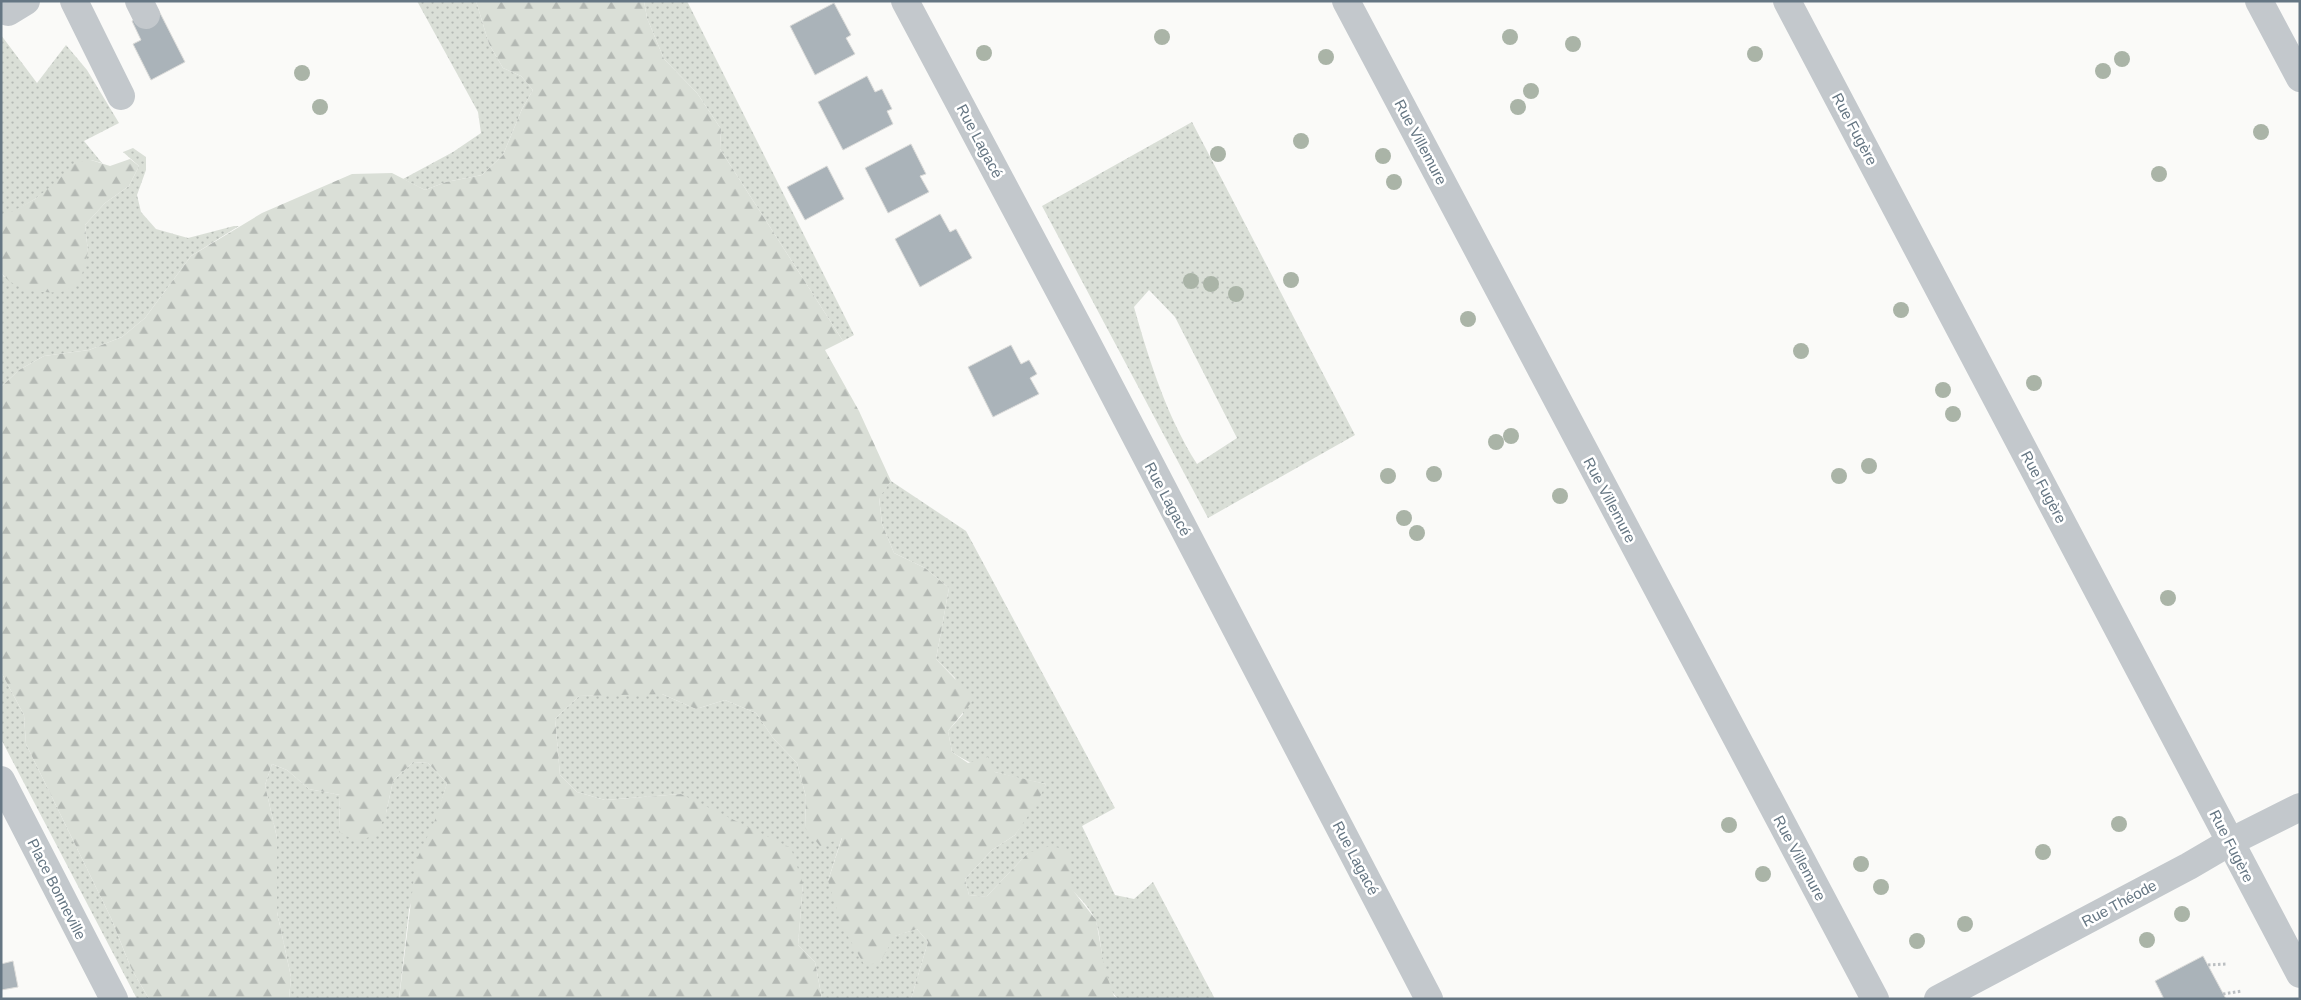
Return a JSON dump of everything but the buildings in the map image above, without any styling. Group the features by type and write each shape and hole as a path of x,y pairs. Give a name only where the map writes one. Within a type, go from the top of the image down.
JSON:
{"street":[{"path":"74,1 121,96"},
{"name":"Rue Lagacé","path":"906,1 1086,341 1429,999"},
{"name":"Rue Villemure","path":"1346,1 1875,999"},
{"name":"Rue Fugère","path":"1787,1 2300,974"},
{"path":"2259,1 2300,78"},
{"name":"Place Bonneville","path":"1,780 114,999"},
{"name":"Rue Théode","path":"1938,999 2189,866 2230,842 2300,807"}],"path":[{"path":"2208,965 2226,964"},
{"path":"2223,994 2242,991"}],"green space":[{"path":"417,1 476,1 489,44 503,68 521,76 533,90 522,109 503,155 482,175 446,182 425,190 403,179 453,152 481,133 478,112"},
{"path":"476,1 644,1 647,18 664,59 697,93 721,129 720,149 843,341 825,350 859,411 891,481 879,498 882,524 894,553 925,568 949,588 936,659 974,699 948,731 952,752 968,763 988,757 995,772 1046,784 1037,803 1015,835 992,850 965,879 969,895 986,897 1028,853 1050,846 1070,850 1071,888 1096,920 1105,970 1114,996 1119,999 911,999 928,942 917,929 895,936 880,962 865,966 842,926 828,881 842,838 820,846 805,828 806,797 797,763 773,738 756,713 725,700 696,709 662,694 579,696 555,719 560,775 577,792 605,800 681,794 791,848 803,884 798,945 815,962 822,999 399,999 416,861 435,820 447,783 428,763 413,762 393,781 386,813 377,835 356,841 339,832 340,795 309,789 287,770 272,764 265,785 277,838 277,912 291,977 289,999 149,999 131,968 111,918 26,744 24,715 1,672 1,387 19,370 44,356 89,350 122,337 145,318 191,256 262,213 352,174 392,173 425,190 446,182 482,175 503,155 522,109 533,90 521,76 503,68 489,44"},
{"path":"644,1 687,1 854,335 843,341 720,149 721,129 697,93 664,59 647,18"},
{"path":"1,35 37,83 66,45 87,70 119,123 84,141 102,163 91,160 35,199 1,219"},
{"path":"1192,122 1355,435 1208,518 1042,206","holes":["1149,290 1175,317 1237,438 1197,464 1168,408 1134,307"]},
{"path":"133,148 146,157 146,170 137,195 141,212 156,229 188,238 239,226 191,256 145,318 122,337 89,350 44,356 19,370 1,387 1,272 4,277 88,252 85,225 105,203 129,186 139,166 123,152"},
{"path":"130,159 139,166 129,186 105,203 85,225 88,252 80,282 62,292 44,292 27,289 12,283 6,278 1,272 2,217 35,199 54,184 76,162 91,160 110,166"},
{"path":"891,481 966,531 1115,808 1082,826 1115,895 1134,899 1153,882 1215,999 1119,999 1109,985 1103,964 1098,930 1092,913 1076,894 1028,853 986,897 969,895 965,879 992,850 1015,835 1046,784 985,769 952,752 948,731 963,714 955,678 936,659 949,588 925,568 894,553 882,524 879,497"},
{"path":"1,672 24,715 26,744 111,918 131,968 149,999 137,999 1,739"},
{"path":"662,694 696,709 725,700 756,713 773,738 797,763 806,797 805,828 842,837 828,881 836,901 880,962 894,936 917,929 928,942 911,999 822,999 815,962 798,945 803,884 681,794 605,800 577,792 560,775 555,719 579,696"},
{"path":"413,762 428,763 447,783 409,910 399,999 289,999 291,977 277,912 277,838 265,785 272,764 287,770 309,789 340,795 339,832 386,813 393,781"}]}
